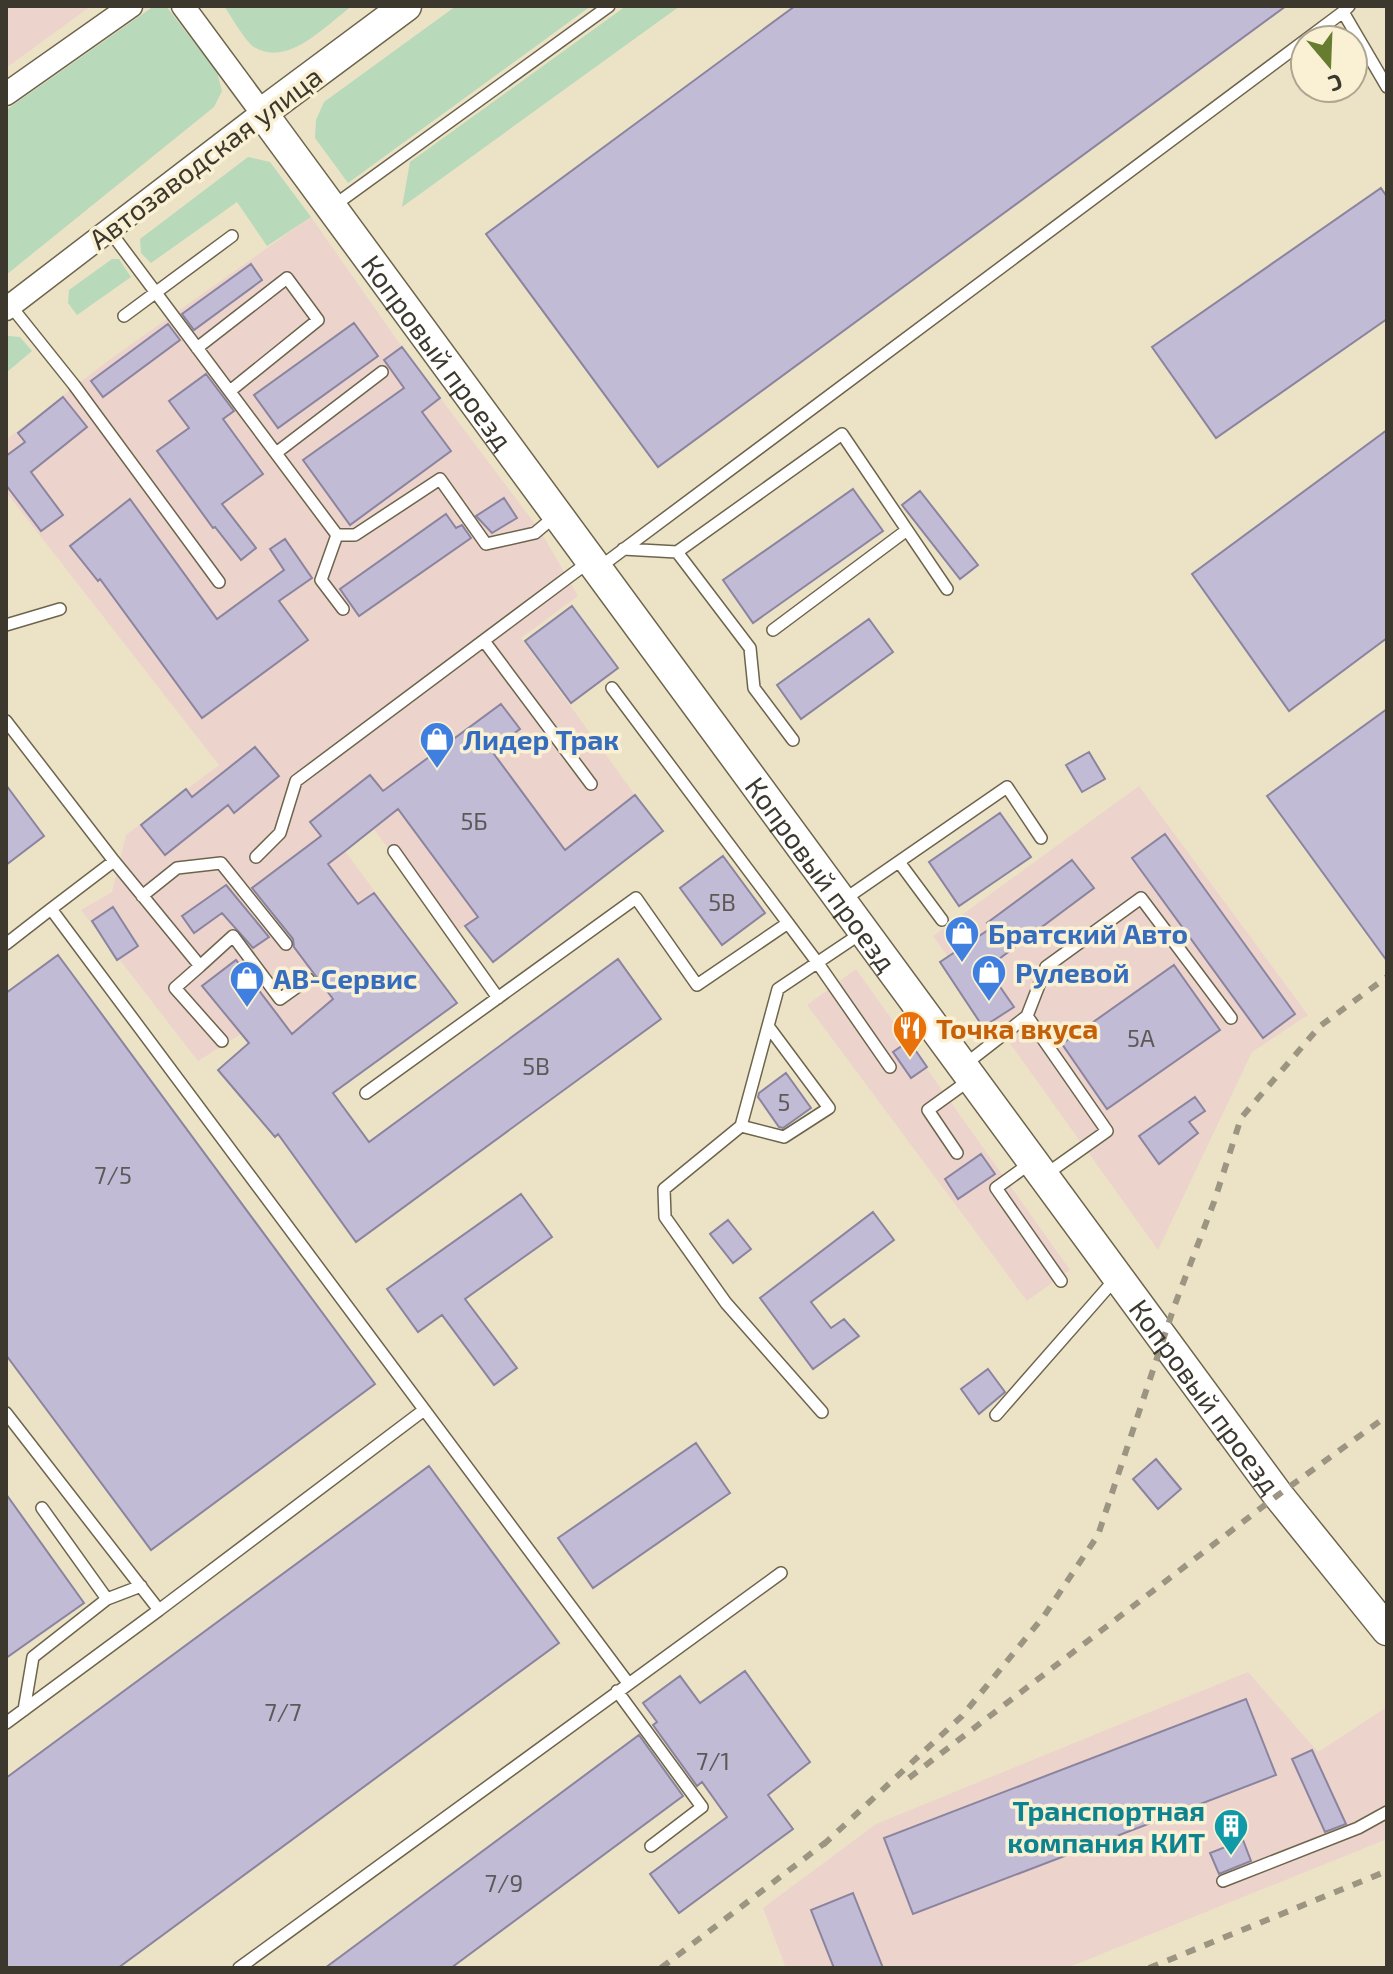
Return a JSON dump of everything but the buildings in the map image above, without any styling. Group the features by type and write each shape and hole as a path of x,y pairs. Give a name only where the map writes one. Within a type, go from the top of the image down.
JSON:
{"main road":[{"name":"Автозаводская улица","path":"262,113 406,6"},
{"name":"Копровый проезд","path":"262,113 1278,1495 1387,1630"}],"street":[{"path":"6,94 131,6"},
{"path":"183,6 262,113"},
{"name":"Автозаводская улица","path":"8,307 262,113"}],"lane":[{"path":"331,207 609,6"},
{"path":"256,857 280,833 296,781 484,641 594,565 623,549 1346,9 1387,87"},
{"path":"108,229 337,535"},
{"path":"124,316 232,236"},
{"path":"197,348 287,278 318,320 230,391"},
{"path":"8,307 74,385 219,582"},
{"path":"276,453 382,372"},
{"path":"623,549 677,552 842,434 947,589"},
{"path":"337,535 355,535 440,479 486,544 535,533 557,514"},
{"path":"773,630 907,530"},
{"path":"337,535 321,580 343,609"},
{"path":"677,552 750,648 754,688 793,740"},
{"path":"6,625 60,609"},
{"path":"484,641 591,784"},
{"path":"612,688 817,962 890,1067"},
{"path":"6,721 200,966"},
{"path":"842,901 1007,787 1041,838"},
{"path":"394,851 498,998"},
{"path":"6,944 114,861"},
{"path":"899,862 942,920"},
{"path":"142,896 177,868 221,863 286,944"},
{"path":"366,1093 636,898 697,985 788,923"},
{"path":"957,1153 928,1110 1027,1016 1046,967 1141,898 1231,1018"},
{"path":"51,909 628,1683"},
{"path":"822,1412 726,1303 665,1217 664,1189 741,1126 778,989 864,931"},
{"path":"222,1041 175,988 233,936 280,999 308,979"},
{"path":"1027,1016 1107,1131 996,1188 1061,1281"},
{"path":"741,1126 784,1137 829,1108 768,1026"},
{"path":"996,1415 1118,1277"},
{"path":"6,1723 424,1410"},
{"path":"6,1413 159,1610"},
{"path":"42,1508 107,1599"},
{"path":"239,1968 781,1573"},
{"path":"24,1710 33,1657 107,1599 141,1586"},
{"path":"617,1691 702,1807 651,1846"},
{"path":"1223,1881 1358,1828 1387,1812"}],"shaded area":[{"path":"6,6 91,6 6,68"},
{"path":"311,217 402,347 541,532 578,596 521,638 635,795 453,935 373,828 345,851 457,1003 379,1061 333,1000 260,1058 241,1034 198,1061 81,910 112,892 126,835 219,765 6,492 6,440 109,360"},
{"path":"1139,786 1308,1015 1252,1052 1158,1250 933,936"},
{"path":"856,969 1070,1270 1027,1301 807,1005"},
{"path":"1248,1672 1318,1752 1387,1707 1387,1839 1067,1968 786,1968 763,1908 876,1824"}],"green space":[{"path":"154,6 166,6 217,72 222,91 214,107 6,275 6,110"},
{"path":"224,6 352,6 306,42 280,52 267,52 250,44"},
{"path":"456,6 591,6 348,183 315,138 316,120 324,102"},
{"path":"626,6 680,6 402,207 410,162"},
{"path":"248,157 270,162 311,217 267,246 237,202 151,263 141,253 140,239"},
{"path":"112,259 119,259 131,277 77,315 68,303 69,290"},
{"path":"8,336 20,337 32,351 6,373"}],"railway":[{"path":"823,1845 962,1716 1044,1616 1098,1535 1241,1118 1320,1026 1387,977"},
{"path":"909,1778 1278,1495 1387,1416"},
{"path":"661,1968 830,1839"},
{"path":"1149,1968 1387,1871"}],"place":[{"name":"Лидер Трак","path":"437,770"},
{"name":"Братский Авто","path":"962,964"},
{"name":"Рулевой","path":"989,1003"},
{"name":"АВ-Сервис","path":"247,1009"},
{"name":"Точка вкуса","path":"910,1059"},
{"name":"Транспортная компания КИТ","path":"1231,1857"}]}
